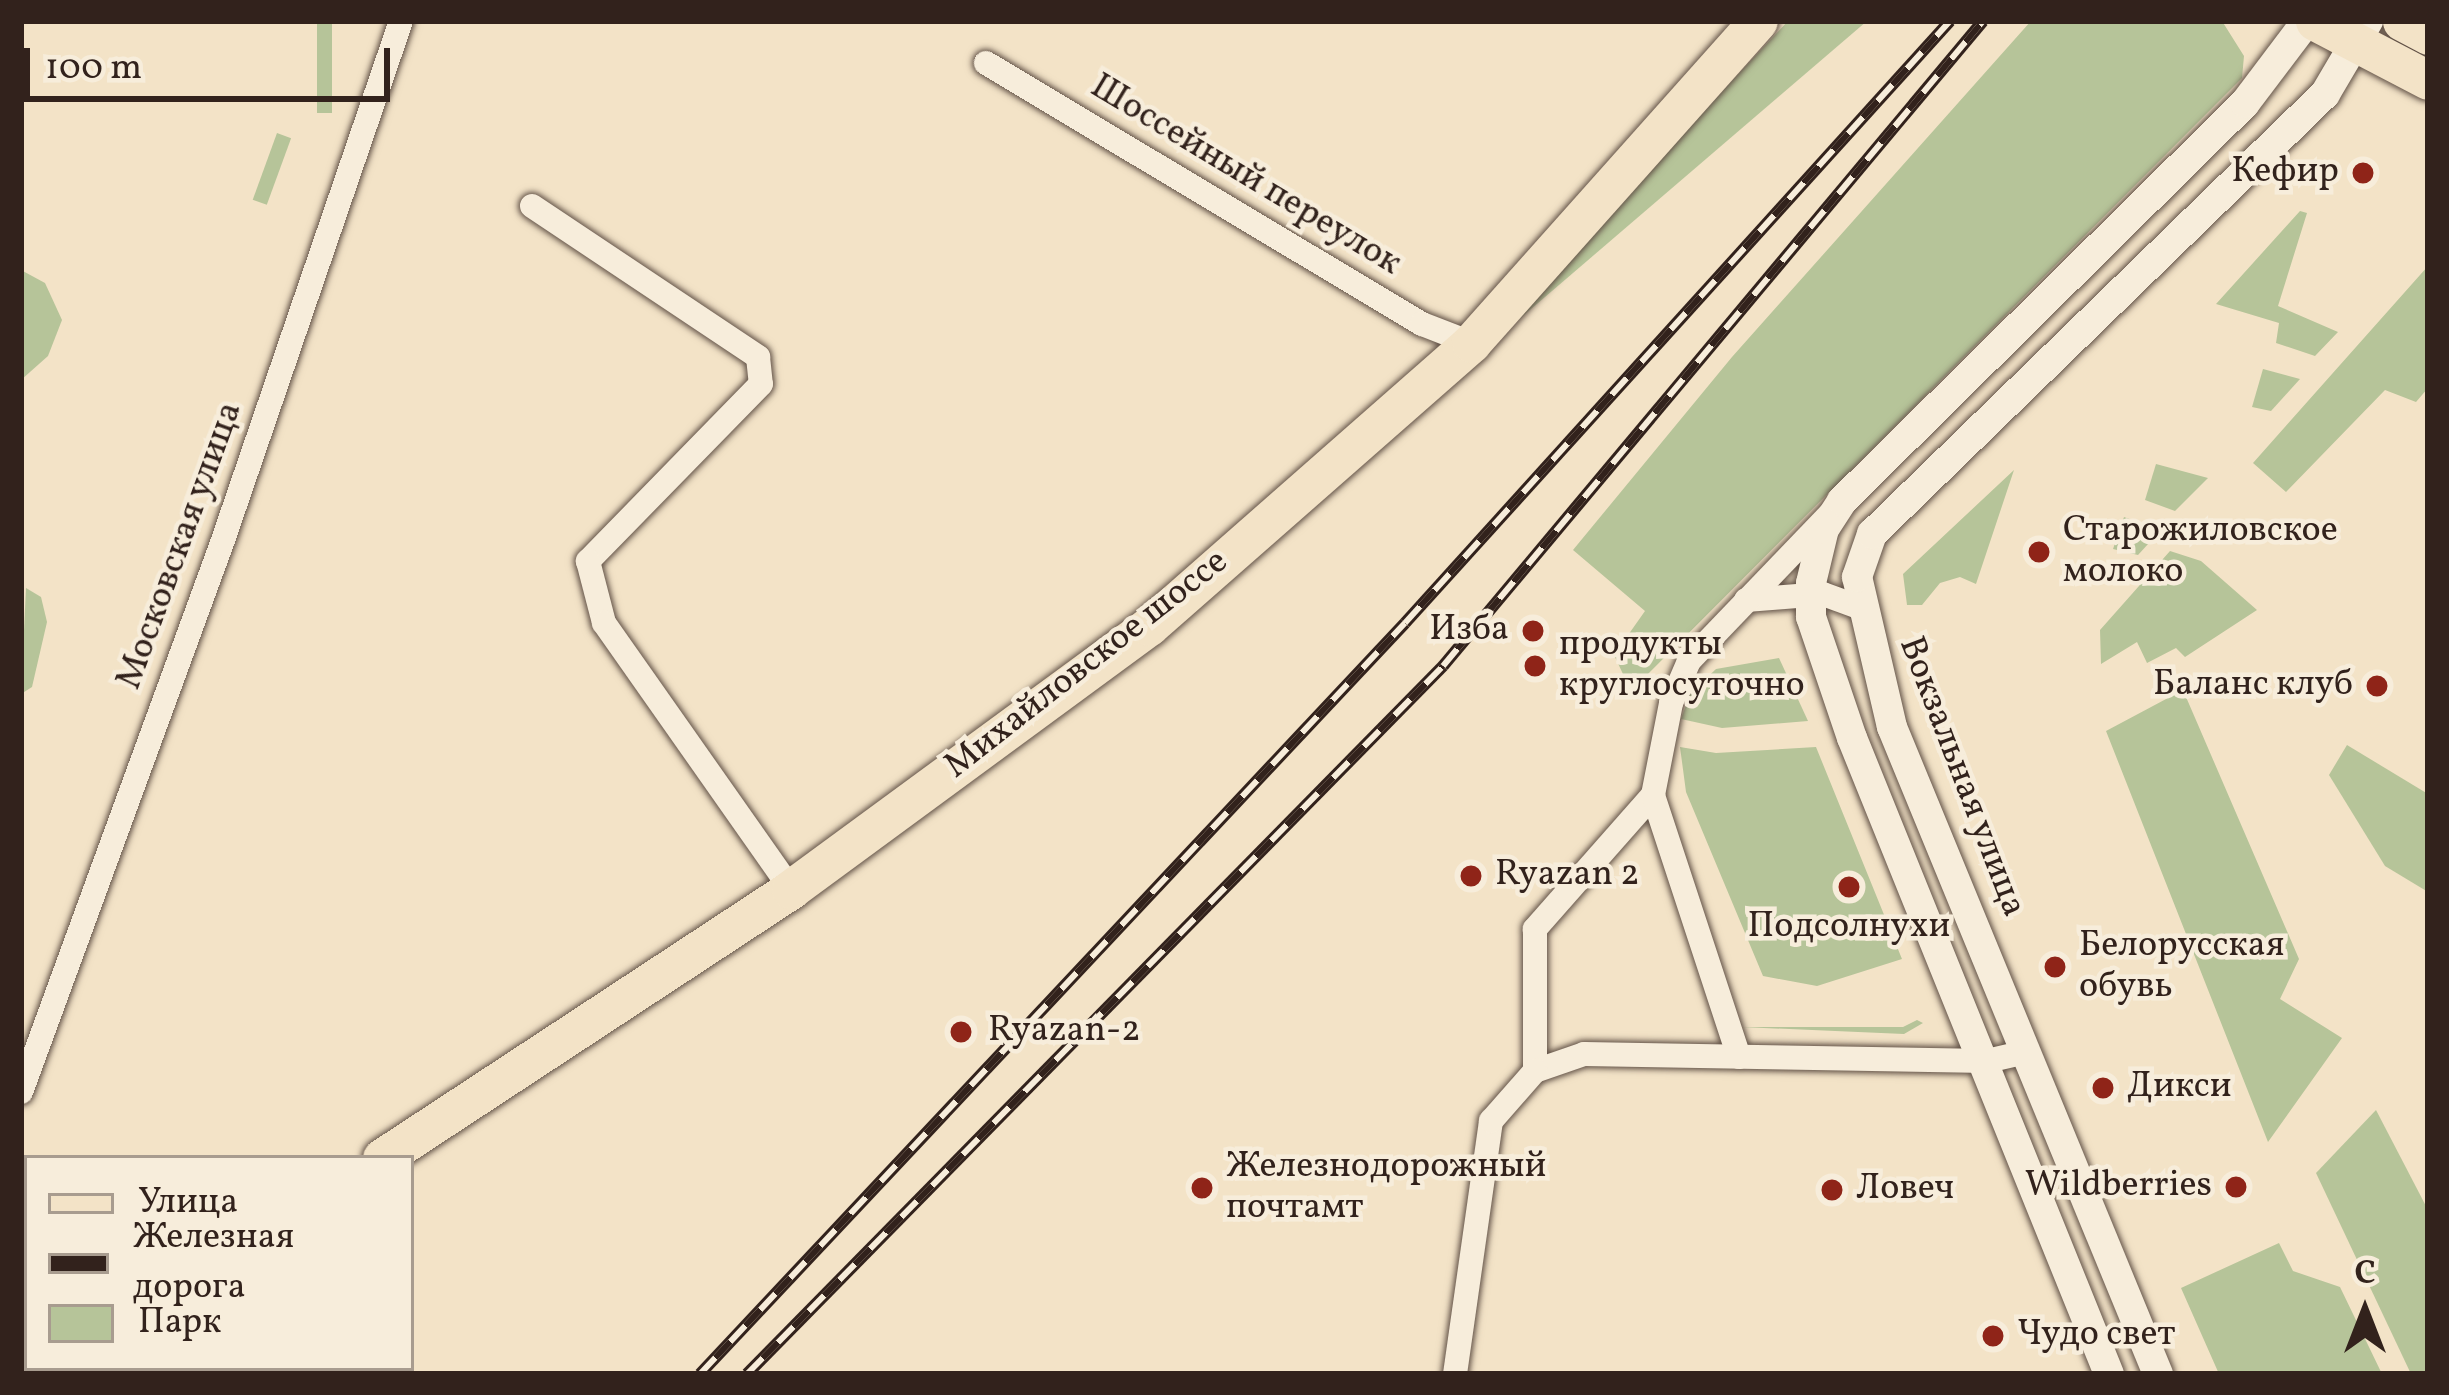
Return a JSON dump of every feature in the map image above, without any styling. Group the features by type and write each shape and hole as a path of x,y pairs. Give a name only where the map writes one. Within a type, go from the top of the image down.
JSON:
{"main road":[{"name":"Михайловское шоссе","path":"387,1155 790,889 1149,626 1471,343 1758,21"},
{"path":"2311,21 2361,31 2428,80"},
{"path":"2402,21 2428,35"}],"street":[{"name":"Московская улица","path":"21,1092 222,543 401,21"},
{"path":"1535,1071 1535,929 1653,795 1678,680 1746,600 1843,501 2245,104 2311,21"},
{"name":"Вокзальная улица","path":"2158,1374 1892,727 1858,607 1857,578 1872,534 2325,94 2361,31"},
{"name":"Шоссейный переулок","path":"986,63 1422,324 1471,343"},
{"path":"532,206 758,357 760,384 588,561 604,623 790,889"},
{"path":"1843,501 1820,542 1811,595 1852,739 1987,1061 2109,1374"},
{"path":"1746,600 1842,596 1858,607"},
{"path":"1653,795 1739,1057"},
{"path":"1455,1374 1491,1121 1535,1071 1584,1054 1987,1061 2026,1052"}],"green space":[{"path":"317,21 332,21 332,113 317,113"},
{"path":"1788,21 1867,21 1468,363"},
{"path":"2031,21 2222,21 2244,56 2242,78 1631,691 1614,655 1645,611 1573,550 1732,357"},
{"path":"277,133 291,138 267,205 253,200"},
{"path":"2300,211 2307,213 2278,306 2338,332 2315,356 2276,343 2279,323 2216,304"},
{"path":"2428,266 2428,388 2416,402 2385,390 2286,492 2253,463"},
{"path":"21,270 45,283 62,320 48,356 21,380"},
{"path":"2263,369 2300,379 2271,411 2252,407"},
{"path":"2156,464 2208,478 2175,511 2145,500"},
{"path":"2014,470 1976,584 1960,577 1940,583 1922,605 1907,605 1903,574"},
{"path":"2124,517 2160,531 2138,555 2113,549"},
{"path":"2170,551 2201,561 2257,610 2185,657 2176,648 2147,663 2137,642 2101,664 2100,630"},
{"path":"26,588 41,597 47,622 32,687 21,694"},
{"path":"1779,658 1808,721 1722,728 1681,719 1690,694 1716,669"},
{"path":"2183,690 2299,959 2280,999 2342,1038 2268,1142 2106,731"},
{"path":"2347,745 2428,794 2428,892 2385,866 2329,775"},
{"path":"1680,747 1716,753 1816,747 1902,959 1817,986 1763,976 1686,792"},
{"path":"1917,1020 1923,1023 1904,1034 1742,1027 1903,1027"},
{"path":"2376,1110 2428,1210 2428,1374 2411,1374 2316,1173"},
{"path":"2279,1243 2293,1271 2340,1287 2382,1374 2219,1374 2181,1288"}],"railway":[{"path":"700,1374 1405,623 1950,21"},
{"path":"747,1374 1443,666 1983,21"}],"place":[{"name":"Кефир","path":"2363,173"},
{"name":"Старожиловское молоко","path":"2039,552"},
{"name":"Изба","path":"1533,631"},
{"name":"продукты круглосуточно","path":"1535,666"},
{"name":"Баланс клуб","path":"2377,686"},
{"name":"Ryazan 2","path":"1471,876"},
{"name":"Подсолнухи","path":"1849,887"},
{"name":"Белорусская обувь","path":"2055,967"},
{"name":"Ryazan-2","path":"961,1032"},
{"name":"Дикси","path":"2103,1088"},
{"name":"Wildberries","path":"2236,1187"},
{"name":"Железнодорожный почтамт","path":"1202,1188"},
{"name":"Ловеч","path":"1832,1190"},
{"name":"Чудо свет","path":"1993,1336"}]}
